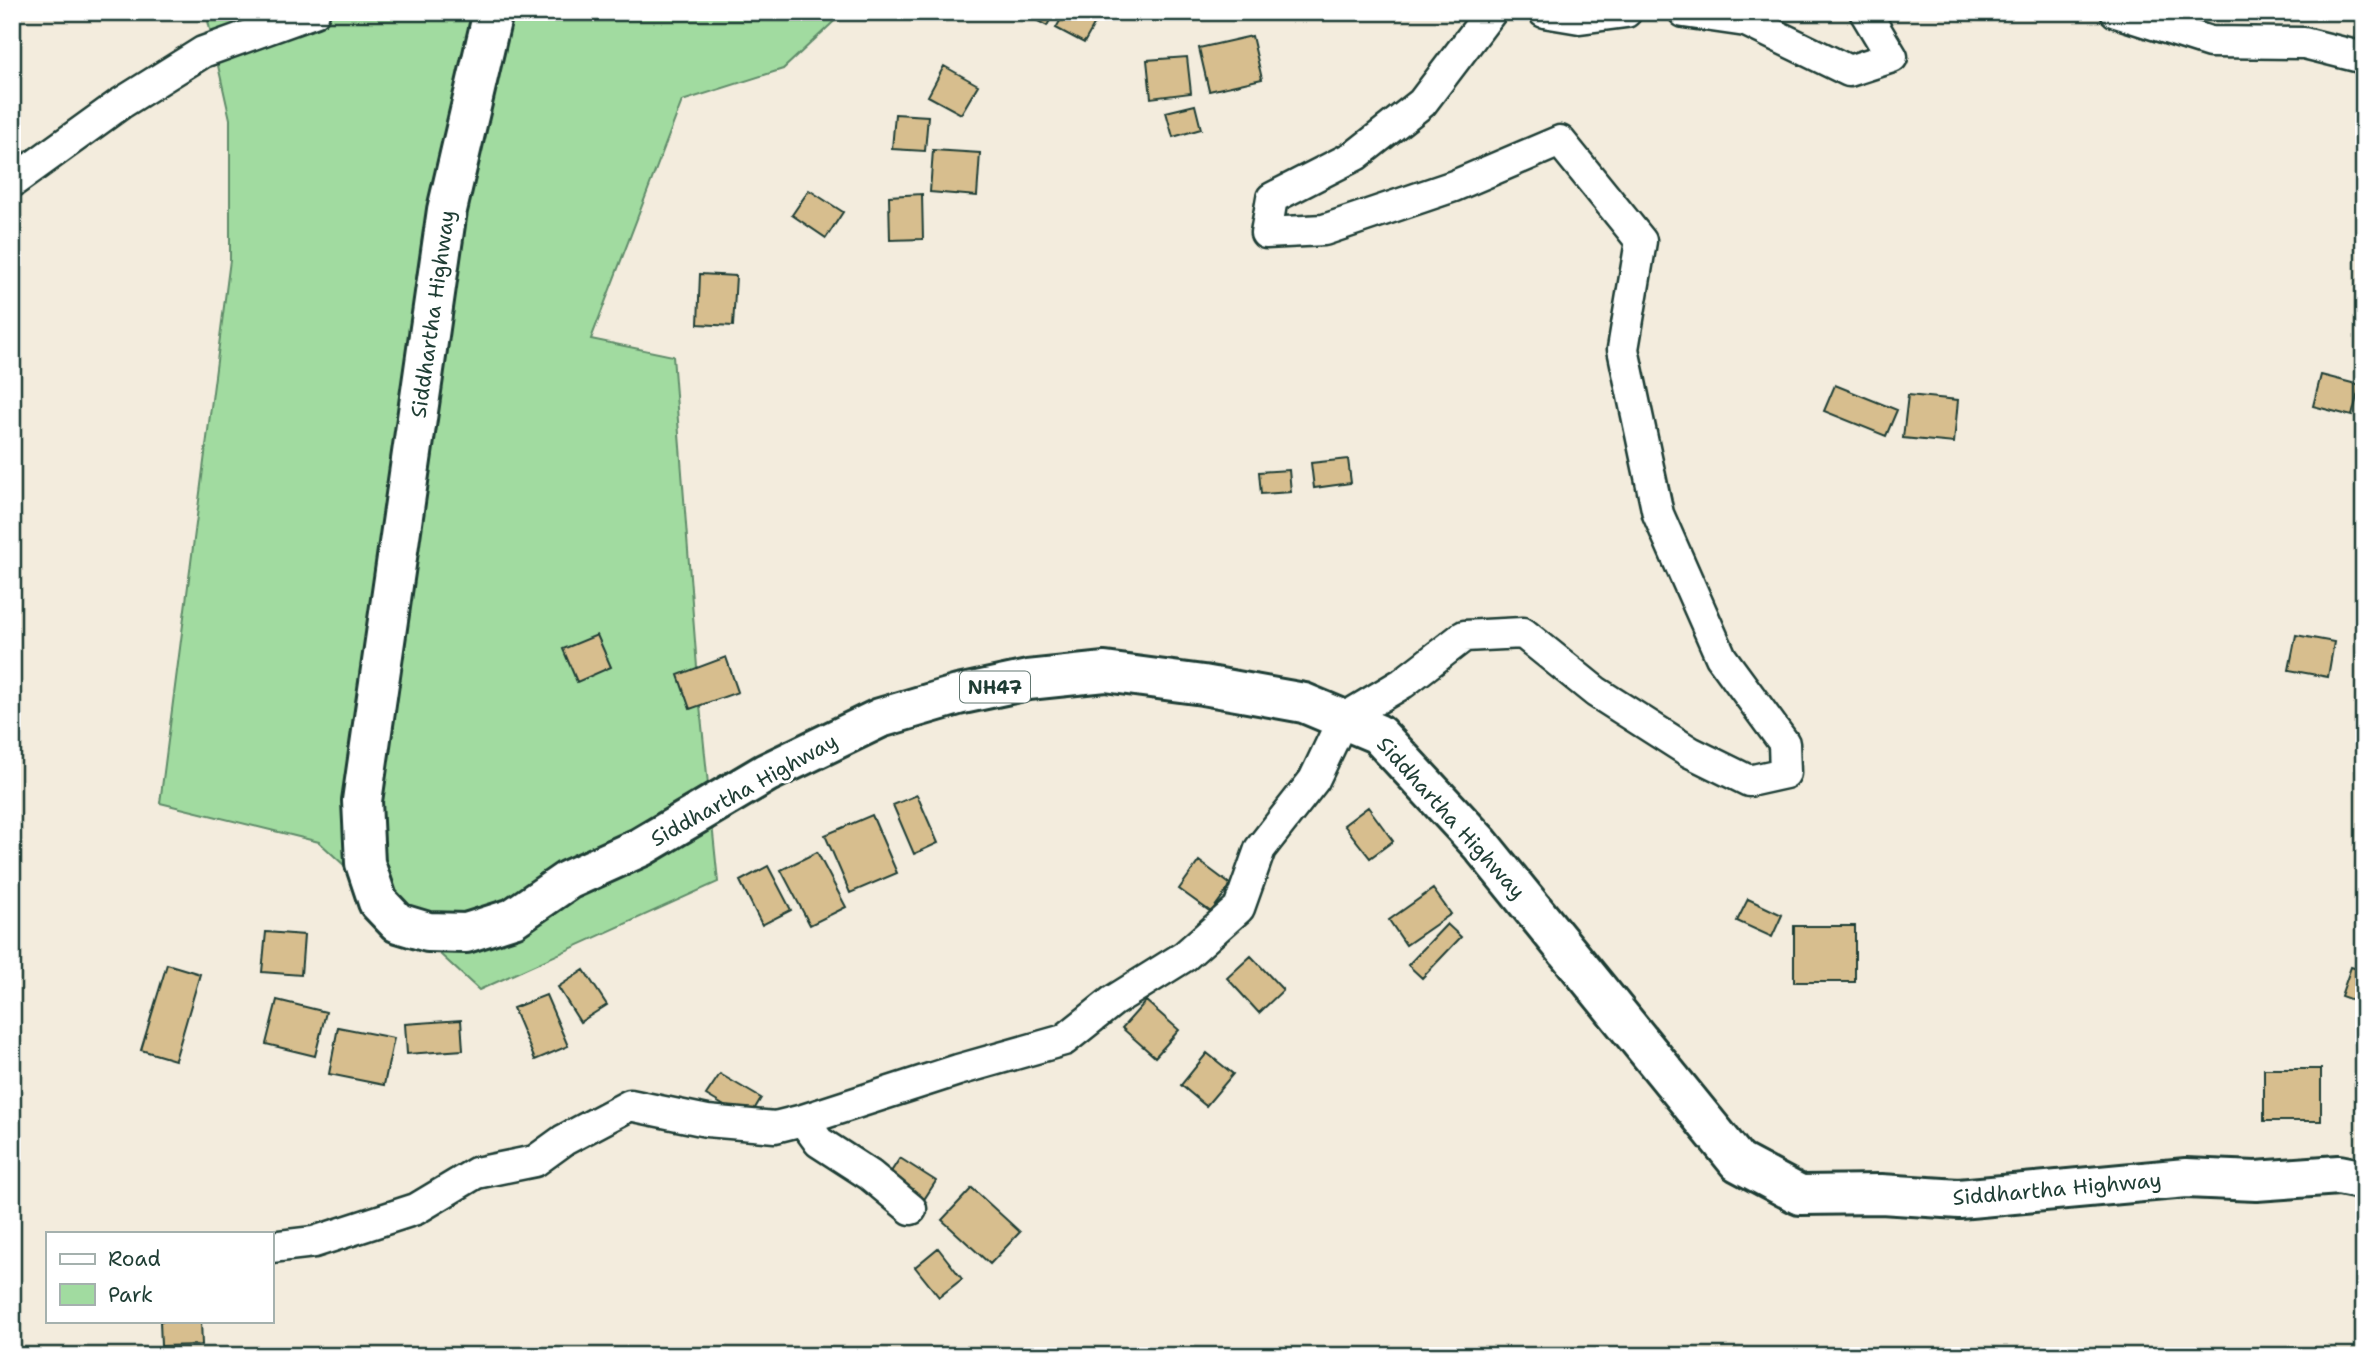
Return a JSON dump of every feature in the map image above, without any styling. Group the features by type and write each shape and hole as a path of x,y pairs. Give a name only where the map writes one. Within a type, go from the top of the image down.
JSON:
{"highway":[{"name":"Siddhartha Highway","path":"493,12 447,210 362,801 365,863 379,902 398,923 428,932 466,933 513,918 568,880 642,847 766,773 880,718 958,695 1028,680 1105,672 1203,685 1304,703 1378,734 1480,844 1738,1162 1800,1195 1881,1194 1959,1199 2186,1178 2256,1181 2339,1175 2364,1180"}],"street":[{"path":"12,182 120,104 204,52 314,12"},
{"path":"273,1247 314,1242 416,1209 476,1173 535,1161 564,1140 630,1105 707,1121 775,1128 958,1070 1064,1040 1112,1001 1185,956 1239,908 1260,849 1314,780 1343,719 1403,683 1464,636 1523,633 1596,692 1690,752 1749,781 1785,774 1784,743 1721,657 1658,514 1623,349 1641,241 1560,141 1454,186 1324,230 1266,233 1272,198 1356,155 1422,103 1491,12"},
{"path":"1544,12 1580,18 1626,12"},
{"path":"1684,12 1746,21 1849,71 1892,57 1865,12"},
{"path":"2116,12 2210,42 2304,43 2364,58"},
{"path":"803,1120 819,1142 870,1175 911,1209"}],"green space":[{"path":"206,12 844,12 783,69 682,101 591,339 673,356 700,706 718,882 479,990 319,842 160,803 230,260 230,119"}],"building":[{"path":"1021,12 1054,12 1047,26"},
{"path":"1065,12 1082,12 1097,20 1084,43 1056,28"},
{"path":"1252,36 1262,79 1209,91 1199,48"},
{"path":"1187,57 1191,93 1151,98 1147,60"},
{"path":"944,66 978,85 961,114 928,96"},
{"path":"1195,105 1201,129 1173,137 1166,112"},
{"path":"895,114 928,116 925,151 892,149"},
{"path":"933,150 980,153 977,196 930,192"},
{"path":"809,190 843,212 826,238 792,215"},
{"path":"922,194 923,239 890,240 889,196"},
{"path":"700,274 736,276 733,326 698,324"},
{"path":"2321,375 2360,385 2352,416 2313,406"},
{"path":"1835,385 1897,410 1886,436 1824,411"},
{"path":"1908,395 1958,400 1954,443 1903,438"},
{"path":"1348,459 1351,483 1314,488 1311,463"},
{"path":"1289,470 1291,492 1261,494 1259,472"},
{"path":"597,635 611,667 577,682 563,649"},
{"path":"2296,635 2334,642 2328,677 2289,670"},
{"path":"726,657 738,692 690,709 678,675"},
{"path":"917,795 938,843 914,854 893,805"},
{"path":"1368,807 1393,841 1370,858 1344,825"},
{"path":"872,815 897,873 850,893 825,835"},
{"path":"817,852 846,907 810,925 781,870"},
{"path":"1199,861 1231,885 1211,912 1179,889"},
{"path":"768,866 791,910 762,925 740,881"},
{"path":"1433,889 1451,914 1406,945 1389,920"},
{"path":"1748,899 1782,915 1772,937 1737,921"},
{"path":"1447,924 1461,937 1422,978 1408,965"},
{"path":"1794,926 1855,926 1855,982 1794,982"},
{"path":"266,932 304,935 301,975 262,972"},
{"path":"1251,956 1283,990 1259,1013 1227,978"},
{"path":"167,964 200,974 175,1060 141,1050"},
{"path":"2351,967 2364,971 2364,1004 2341,996"},
{"path":"584,970 607,1005 580,1022 558,987"},
{"path":"546,995 568,1046 535,1060 513,1008"},
{"path":"277,1000 326,1012 315,1056 266,1044"},
{"path":"1146,1001 1179,1030 1155,1057 1122,1028"},
{"path":"461,1020 463,1050 407,1054 405,1024"},
{"path":"338,1027 394,1038 384,1085 329,1074"},
{"path":"1207,1053 1233,1074 1206,1106 1181,1085"},
{"path":"2264,1069 2321,1069 2321,1121 2264,1121"},
{"path":"720,1074 761,1098 748,1120 706,1095"},
{"path":"900,1158 936,1181 923,1201 887,1178"},
{"path":"972,1188 1020,1232 990,1264 942,1220"},
{"path":"938,1248 962,1279 939,1297 915,1267"},
{"path":"160,1322 201,1322 202,1345 161,1346"}]}
